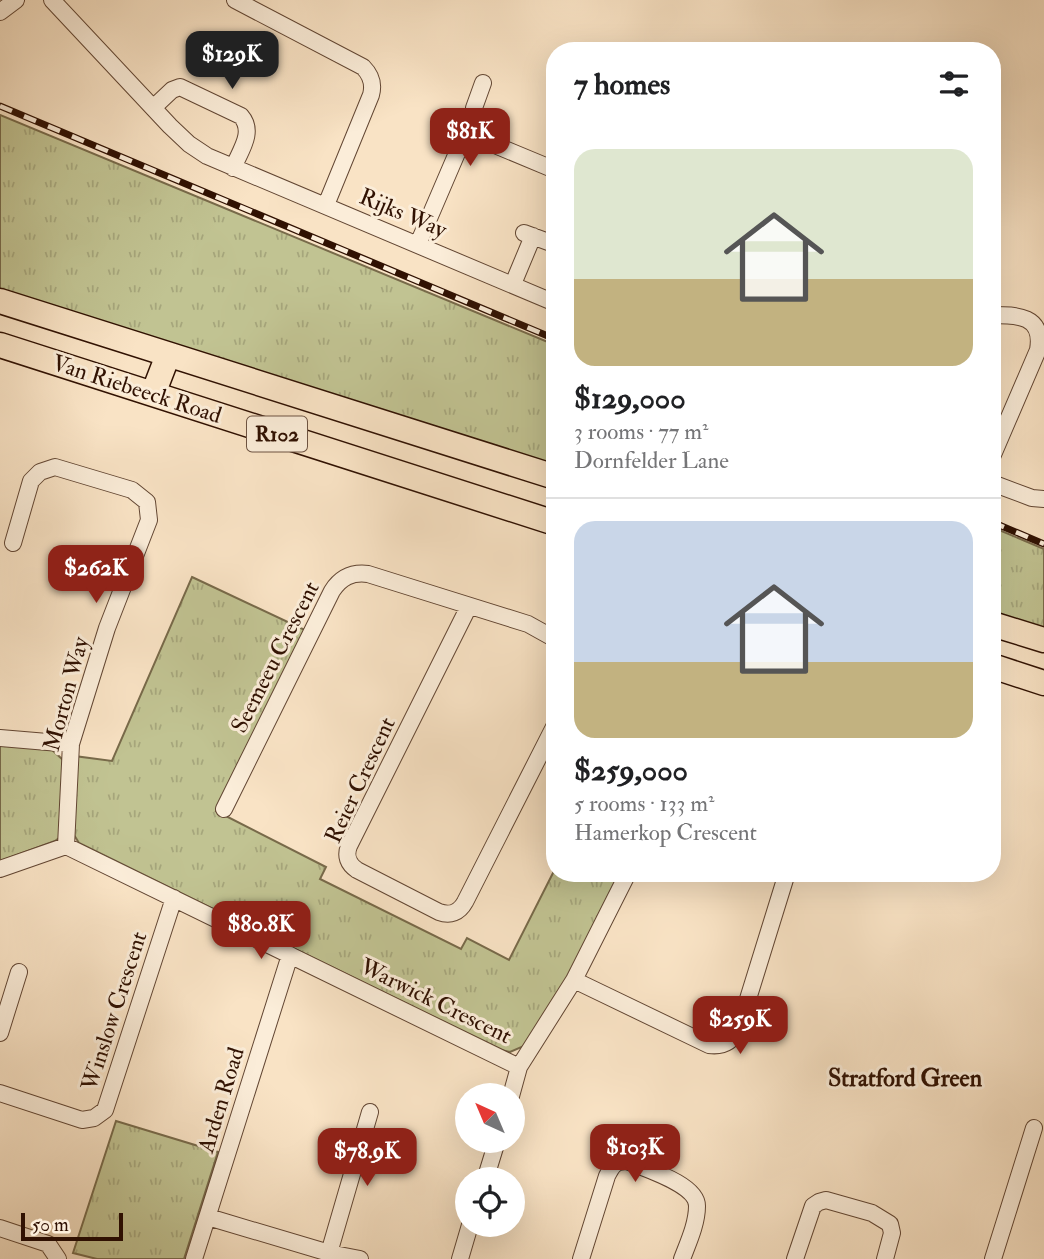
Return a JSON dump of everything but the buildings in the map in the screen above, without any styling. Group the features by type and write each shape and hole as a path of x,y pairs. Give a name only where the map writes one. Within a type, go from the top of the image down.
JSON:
{"main road":[{"name":"Van Riebeeck Road","path":"0,301 546,474"},
{"name":"Van Riebeeck Road","path":"0,345 546,520"},
{"path":"153,394 168,355"},
{"path":"1001,627 1044,640"},
{"path":"1001,669 1044,683"}],"street":[{"path":"0,12 16,0"},
{"name":"Rijks Way","path":"52,0 153,107 190,144 207,156 546,299"},
{"path":"235,0 363,67 369,75 371,95 326,205"},
{"path":"473,139 474,108 484,83"},
{"path":"153,107 169,92 180,87 241,116 247,124 248,133 233,168"},
{"path":"418,244 460,148 473,139 483,140 546,166"},
{"path":"513,284 528,235 546,241"},
{"path":"1001,316 1025,317 1037,328 1040,339 1038,350 1001,436"},
{"name":"Morton Way","path":"13,543 31,481 40,472 55,467 132,490 147,502 149,520 107,628 71,744 66,846"},
{"path":"1001,486 1032,498 1044,499"},
{"name":"Seemeeu Crescent","path":"224,809 332,591 342,579 355,573 368,574 536,627 546,633"},
{"name":"Reier Crescent","path":"469,606 349,846 347,855 350,864 439,912 449,914 459,910 546,743"},
{"path":"0,738 71,744"},
{"path":"0,869 66,846"},
{"name":"Warwick Crescent","path":"66,846 519,1068 515,1083"},
{"path":"519,1068 574,980 623,882"},
{"path":"574,980 709,1045 727,1043 733,1039 739,1028 784,882"},
{"name":"Winslow Crescent","path":"0,1093 82,1120 94,1118 106,1110 174,898"},
{"name":"Arden Road","path":"194,1259 290,955"},
{"path":"0,1033 19,972"},
{"path":"329,1253 370,1112"},
{"path":"993,1259 1034,1128"},
{"path":"581,1259 607,1176 612,1167 620,1161 627,1161 682,1185 695,1198 695,1221 682,1259"},
{"path":"795,1259 813,1206 826,1200 872,1213 890,1224 892,1233 885,1259"},
{"path":"208,1217 329,1253 360,1259"},
{"path":"0,1228 48,1244 58,1259"},
{"path":"460,1259 466,1237"}],"green space":[{"path":"0,115 546,341 546,469 0,295"},
{"path":"1001,531 1044,549 1044,629 1001,615"},
{"path":"192,577 307,631 216,811 326,867 320,879 461,949 467,938 509,960 548,882 615,882 556,1000 524,1046 510,1052 501,1050 79,843 71,830 74,756 112,761"},
{"path":"0,742 50,748 63,760 59,838 0,861"},
{"path":"116,1121 218,1152 184,1259 97,1259 73,1253"}],"railway":[{"path":"0,106 546,335"},
{"path":"1001,526 1044,544"}],"district":[{"name":"Stratford Green","path":"905,1078"}]}
